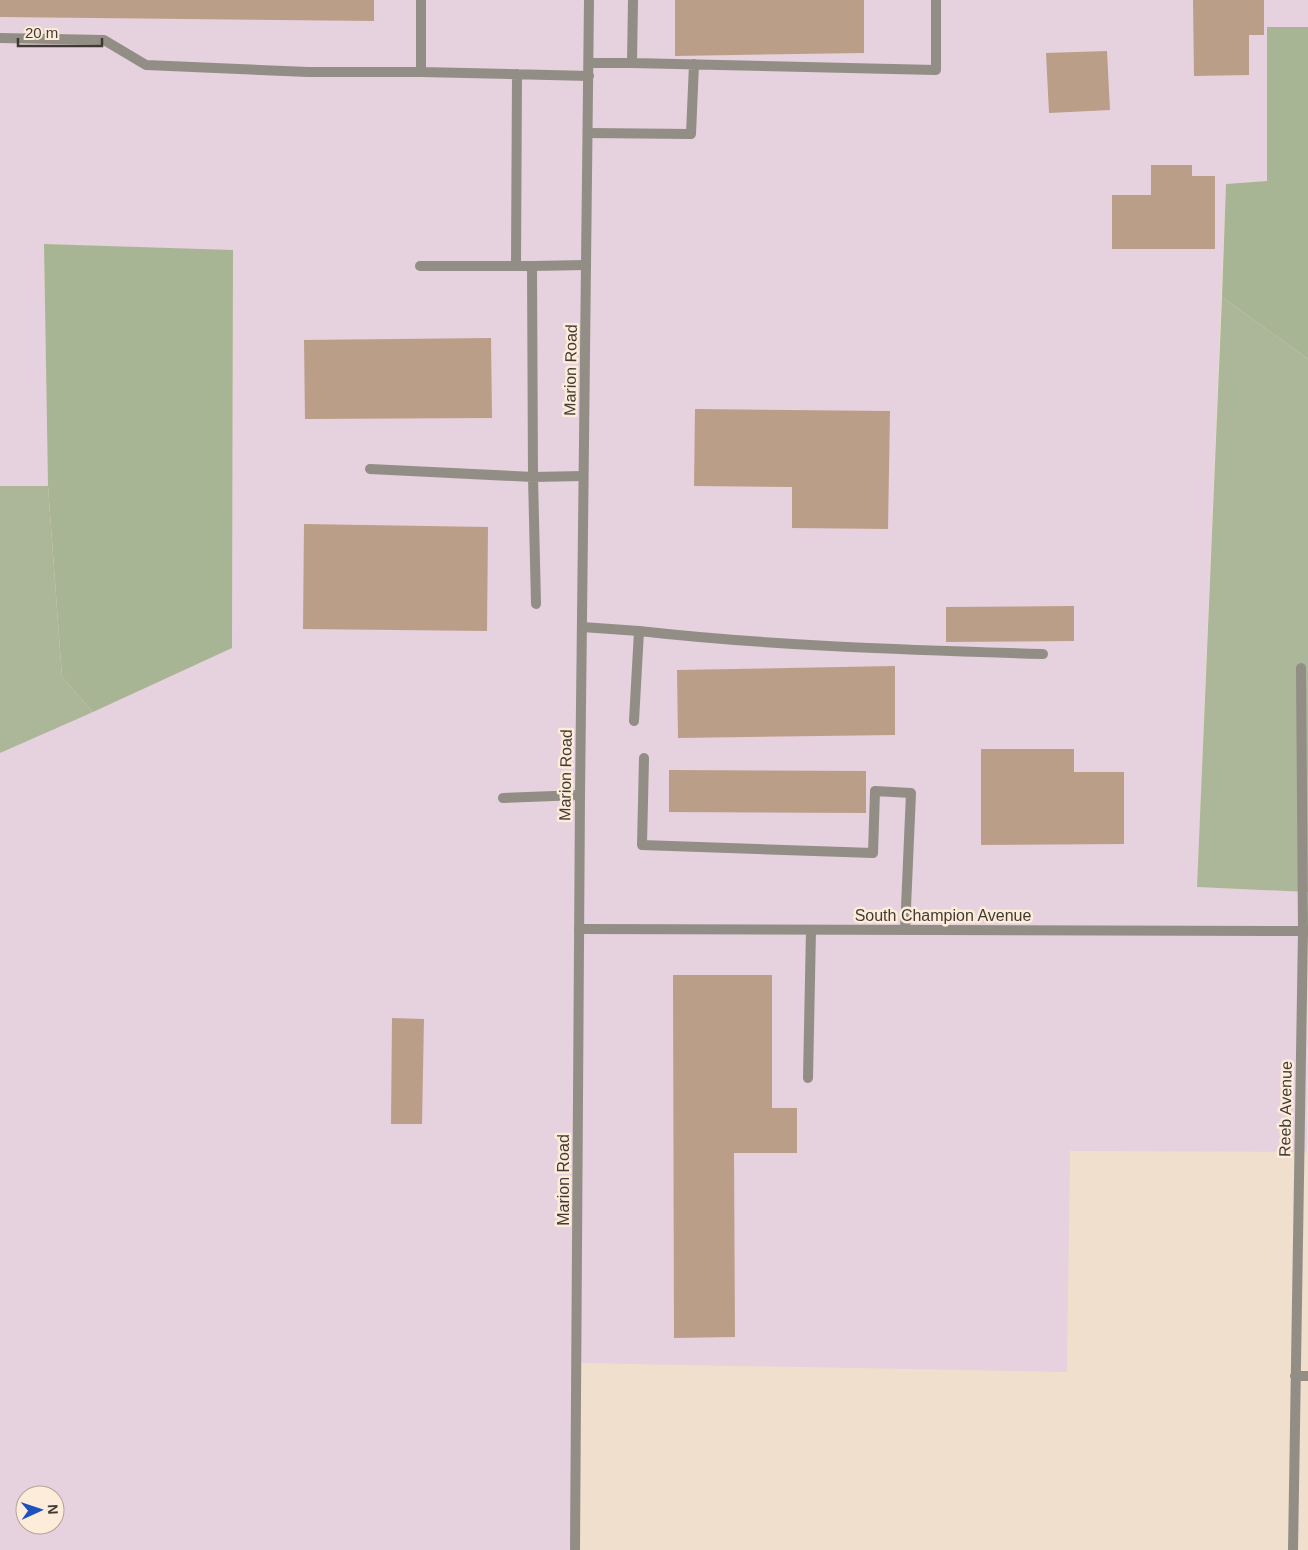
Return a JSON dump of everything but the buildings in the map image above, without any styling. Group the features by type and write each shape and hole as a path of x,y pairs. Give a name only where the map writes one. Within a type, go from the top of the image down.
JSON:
{"street":[{"path":"421,0 421,72"},
{"name":"Marion Road","path":"575,1550 580,796 589,0"},
{"path":"632,63 633,0"},
{"path":"589,63 936,70 936,0"},
{"path":"0,38 104,40 146,65 308,72 421,72 588,76"},
{"path":"588,133 691,134 694,64"},
{"path":"516,266 517,74"},
{"path":"420,266 586,265"},
{"path":"532,266 536,604"},
{"path":"370,469 534,477 583,476"},
{"path":"582,628 899,650 1043,654"},
{"path":"634,721 639,631"},
{"name":"Reeb Avenue","path":"1293,1550 1296,1376 1304,1156 1306,931 1301,668"},
{"path":"644,758 642,845 872,853 875,792 911,793 905,930"},
{"path":"503,798 580,796"},
{"name":"South Champion Avenue","path":"579,929 1306,931"},
{"path":"808,1078 811,930"},
{"path":"1296,1376 1308,1376"}],"shaded area":[{"path":"0,0 1308,0 1308,27 1267,27 1267,181 1226,184 1197,887 1308,892 1307,1152 1070,1151 1067,1372 581,1363 577,1550 0,1550 0,753 232,648 233,251 44,244 48,486 0,486"}],"green space":[{"path":"1267,27 1308,27 1308,359 1222,297 1226,184 1267,181"},
{"path":"44,244 233,250 232,648 93,712 62,677 48,486"},
{"path":"1222,297 1308,359 1308,892 1197,887"},
{"path":"0,486 48,486 62,677 93,712 0,753"}]}
